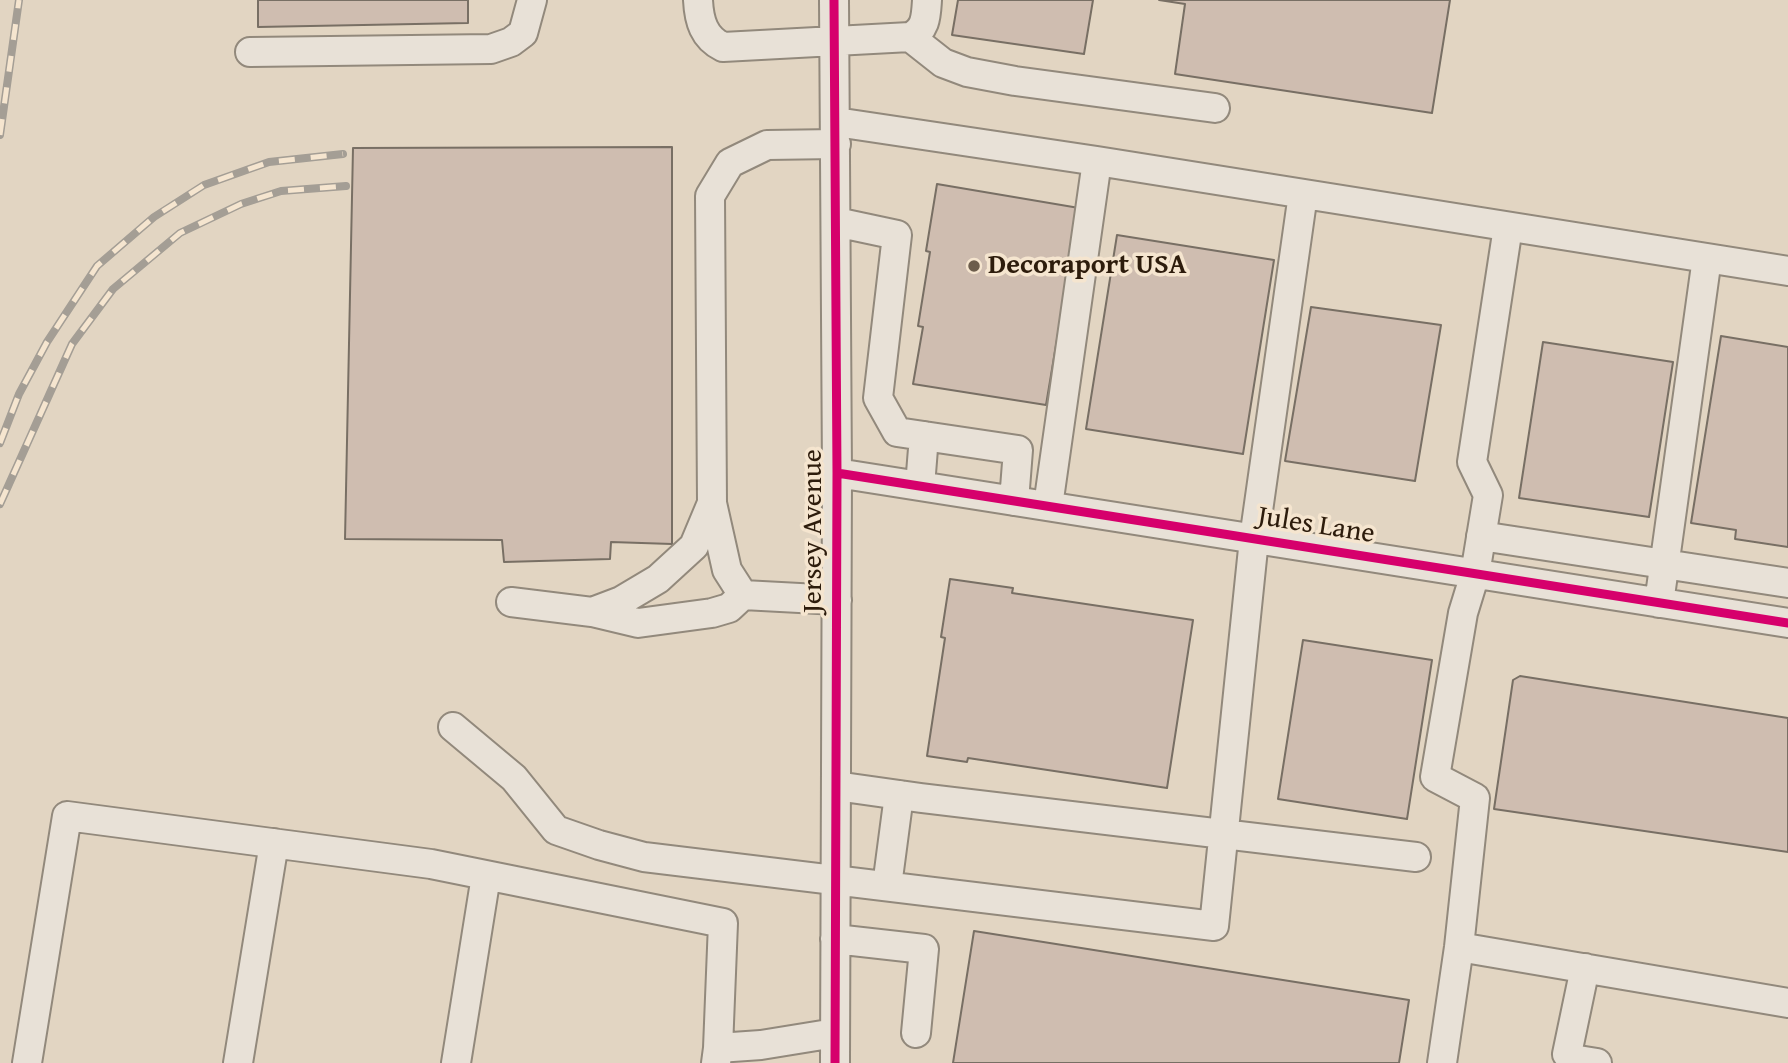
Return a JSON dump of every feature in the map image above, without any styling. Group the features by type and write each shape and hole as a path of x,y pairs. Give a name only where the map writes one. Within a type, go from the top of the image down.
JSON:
{"street":[{"path":"250,52 491,49 511,42 523,33 531,0"},
{"path":"698,0 702,27 710,41 723,47 910,37 919,33 924,24 927,0"},
{"name":"Jersey Avenue","path":"834,0 837,473 835,1063"},
{"path":"910,37 943,63 967,72 1215,108"},
{"path":"743,596 727,570 712,503 710,196 730,163 767,145 836,133 1097,161 1788,271"},
{"path":"1048,506 1097,161"},
{"path":"453,727 514,778 556,830 644,858 1214,926 1254,539 1303,194"},
{"path":"836,222 897,235 878,398 897,432 1055,454"},
{"path":"1442,1063 1459,947 1475,798 1436,777 1463,613 1475,574 1488,495 1472,461 1508,227"},
{"path":"1659,603 1707,258"},
{"path":"836,359 883,358"},
{"path":"920,486 925,436"},
{"path":"1014,501 1018,450"},
{"name":"Jules Lane","path":"837,473 1788,623"},
{"path":"592,612 621,601 667,571 694,546 712,503"},
{"path":"1481,536 1788,583"},
{"path":"511,602 592,612 638,623 712,613 729,608 743,596 837,600"},
{"path":"836,786 1416,857"},
{"path":"887,886 899,795"},
{"path":"27,1063 67,816 431,864 723,923 717,1055 835,1033"},
{"path":"238,1063 274,844"},
{"path":"456,1063 486,876"},
{"path":"835,939 924,949 916,1032"},
{"path":"1459,947 1788,1003"},
{"path":"1585,968 1567,1054 1572,1059 1597,1063"}],"building":[{"path":"258,0 468,0 468,23 258,27"},
{"path":"958,0 1093,0 1084,54 952,35"},
{"path":"1159,0 1450,0 1432,113 1175,74 1185,4"},
{"path":"672,147 672,544 611,542 610,559 504,562 502,540 345,539 353,148"},
{"path":"937,184 1079,208 1046,405 913,384 923,327 918,326"},
{"path":"1117,235 1274,260 1243,454 1086,429"},
{"path":"1311,307 1441,325 1415,481 1285,461"},
{"path":"1721,336 1788,347 1788,547 1735,539 1736,530 1691,523"},
{"path":"1543,342 1673,362 1649,517 1519,498"},
{"path":"950,579 1013,588 1012,593 1193,620 1167,788 968,758 967,762 927,756 945,638 941,637"},
{"path":"1303,640 1432,660 1407,819 1278,799"},
{"path":"1520,676 1788,718 1788,852 1494,809 1513,680"},
{"path":"974,931 1409,1000 1399,1063 953,1063"}],"railway":[{"path":"0,135 19,0"},
{"path":"0,443 19,394 47,342 97,266 154,217 204,185 269,162 343,154"},
{"path":"0,504 72,344 113,289 180,233 241,204 281,191 346,186"}],"cycle path":[{"path":"834,0 837,473 835,1063"},
{"path":"837,473 1788,623"}],"place":[{"name":"Decoraport USA","path":"974,266"}]}
